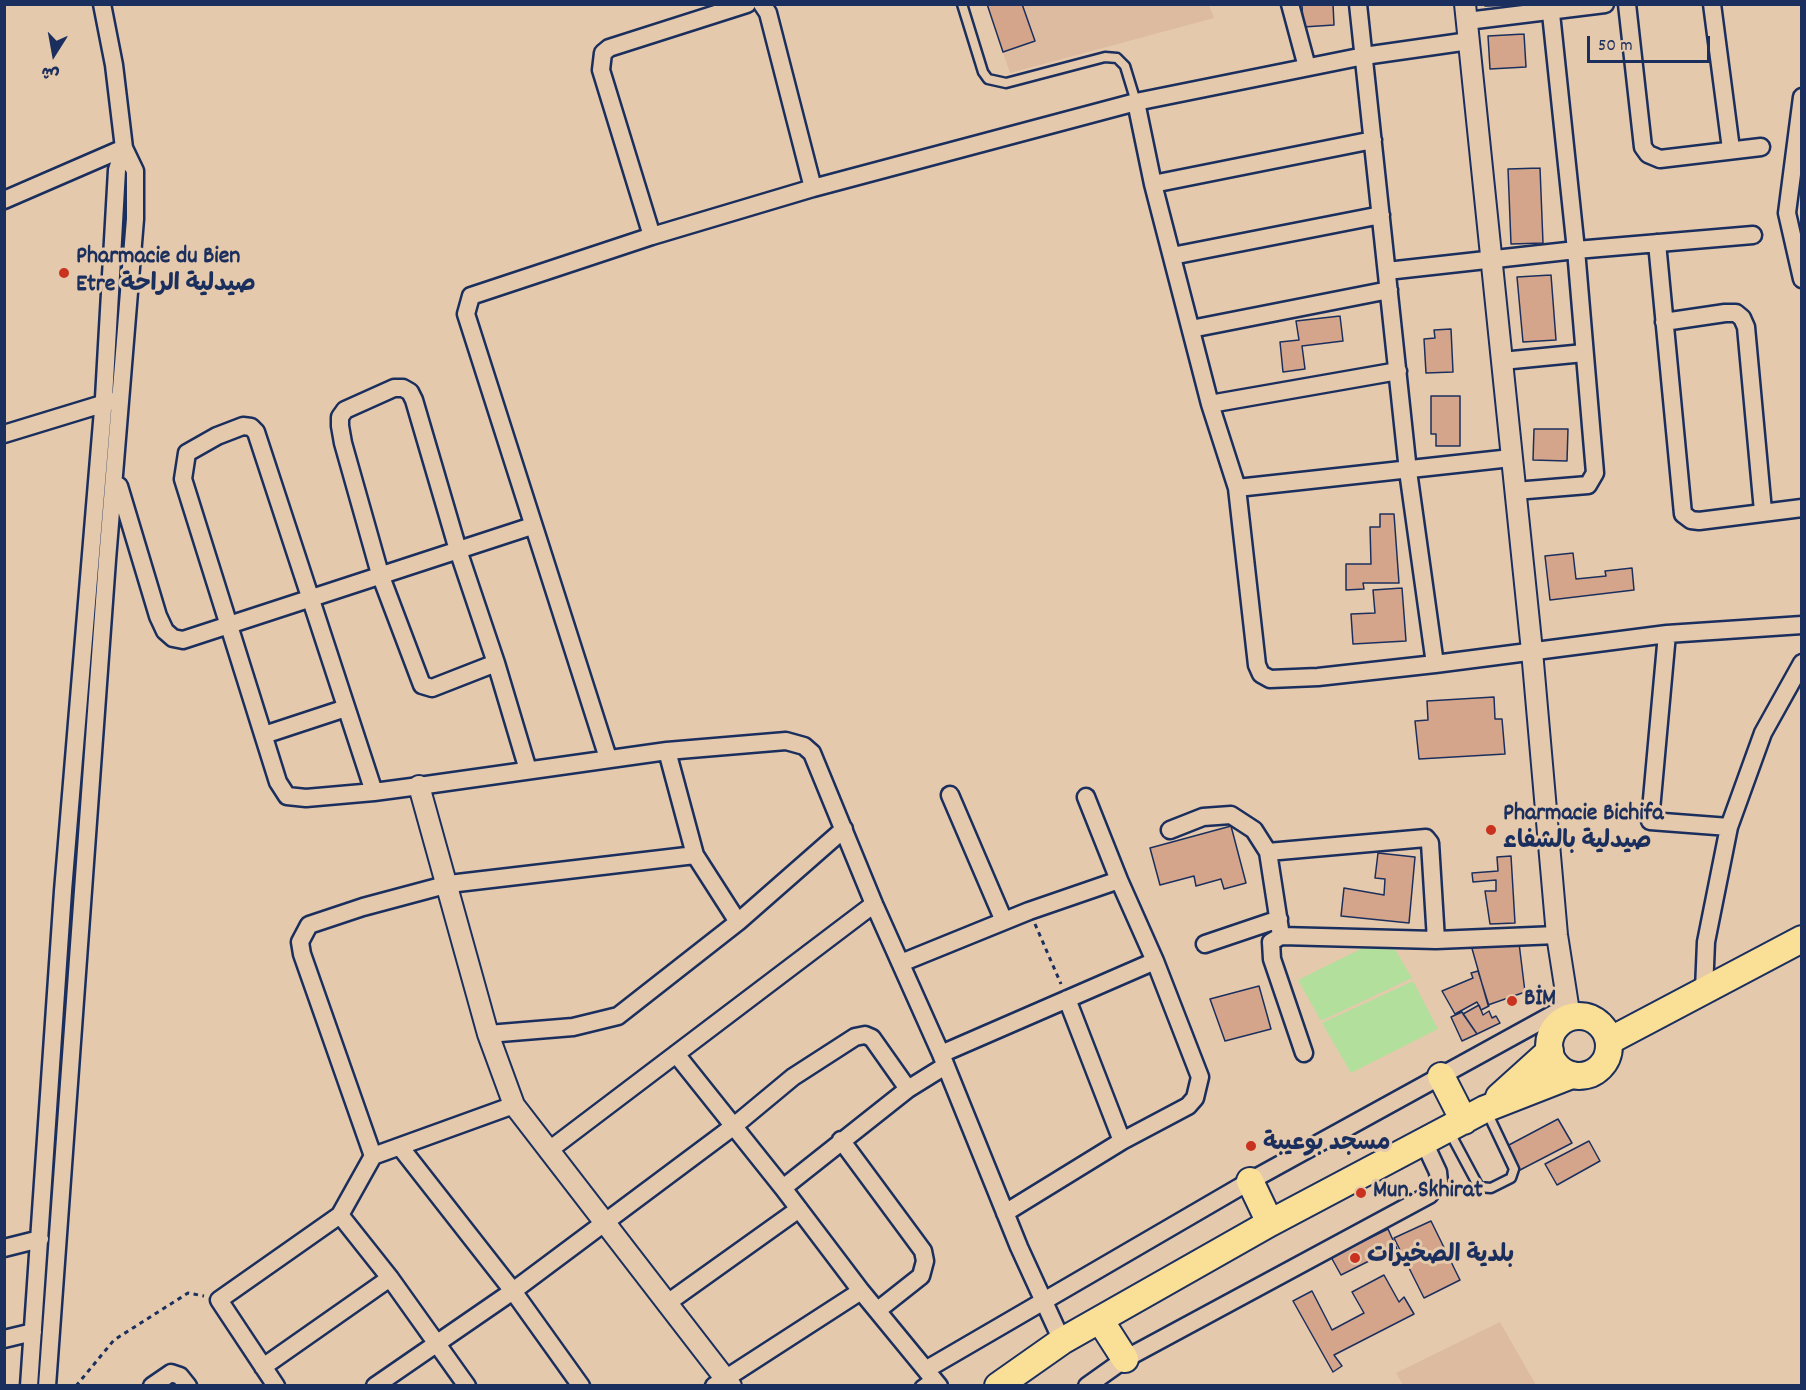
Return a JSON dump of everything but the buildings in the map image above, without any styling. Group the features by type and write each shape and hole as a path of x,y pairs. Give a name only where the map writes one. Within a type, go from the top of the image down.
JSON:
{"main road":[{"path":"1609,1041 1802,939"},
{"path":"1569,1012 1595,1020 1609,1041 1607,1057 1596,1070 1580,1076 1572,1075 1557,1066 1550,1051 1550,1043 1556,1027 1569,1012"},
{"path":"1466,1120 1550,1051"},
{"path":"998,1386 1062,1341 1270,1222 1466,1120 1572,1075"},
{"path":"1441,1076 1466,1120"},
{"path":"1250,1181 1270,1222"},
{"path":"1100,1320 1125,1359"}],"street":[{"path":"47,1386 107,560 116,473 135,219 135,171 124,148 114,65 102,4"},
{"path":"652,236 601,70 603,52 609,48 747,4"},
{"path":"762,4 768,13 813,188"},
{"path":"1290,4 1307,66"},
{"path":"1358,4 1408,471 1435,664"},
{"path":"1627,4 1643,147 1648,154 1660,159 1761,147"},
{"path":"1712,4 1731,149"},
{"path":"676,1054 930,1379 1042,1301 1250,1181 1441,1076 1569,1012 1557,935 1532,651 1466,13 1602,5"},
{"path":"1515,490 1588,485 1594,479 1576,250 1551,7"},
{"path":"608,758 466,314 466,305 471,296 489,288 652,236 813,188 1136,102 1307,66 1469,41"},
{"path":"1802,97 1787,213 1802,279"},
{"path":"1136,102 1153,184 1210,404 1237,488 1257,665 1264,677 1318,677 1667,634 1802,625"},
{"path":"1153,184 1373,140"},
{"path":"4,200 124,148"},
{"path":"29,1386 63,891 103,404 117,170 124,148"},
{"path":"1172,256 1382,214"},
{"path":"1387,271 1576,250 1753,235"},
{"path":"1656,243 1683,514 1691,520 1699,521 1763,511 1802,508"},
{"path":"1191,329 1389,290"},
{"path":"1664,322 1725,313 1736,313 1742,318 1746,327 1763,511"},
{"path":"1502,362 1584,353"},
{"path":"1210,404 1398,371"},
{"path":"496,663 432,688 422,685 380,574 343,443 340,417 345,410 394,388 410,392 414,400 458,550 496,663 528,770"},
{"path":"4,434 122,399"},
{"path":"374,792 256,432 251,427 243,426 192,448 184,460 183,479 278,782 287,796 306,798 374,792 667,751 786,741 804,746 816,763 874,904 943,1060 1042,1301 1062,1341"},
{"path":"1237,488 1511,458"},
{"path":"116,473 125,511 165,631 173,638 183,640 532,526"},
{"path":"1667,634 1650,821 1730,828"},
{"path":"1704,990 1707,942 1730,828 1763,733 1802,663"},
{"path":"264,735 346,708"},
{"path":"667,751 695,855 738,922"},
{"path":"419,786 449,884 488,1034 514,1105 666,1304 723,1383 861,1291"},
{"path":"950,795 1004,921"},
{"path":"1005,1213 1122,1141 1188,1106 1199,1089 1200,1077 1155,961 1086,797"},
{"path":"1170,830 1203,817 1231,815 1254,830 1268,852 1280,927 1270,947 1304,1053"},
{"path":"488,1034 573,1027 618,1016 738,922 844,829"},
{"path":"1268,852 1426,838 1430,843 1436,940"},
{"path":"373,1155 300,942 309,926 363,907 449,884 695,855"},
{"path":"902,963 1029,911 1119,880"},
{"path":"548,1151 874,904"},
{"path":"1205,944 1280,927 1436,940 1557,935"},
{"path":"783,1188 943,1060 1067,999 1155,961"},
{"path":"1067,999 1122,1141"},
{"path":"375,1386 513,1291 734,1126 793,1077 855,1037 865,1035 872,1038 908,1089"},
{"path":"276,1386 219,1299 340,1215 373,1155 401,1148 514,1105"},
{"path":"841,1140 923,1251 925,1261 921,1276 878,1310"},
{"path":"1087,1386 1125,1359 1430,1196 1439,1182 1438,1172 1424,1142"},
{"path":"401,1148 513,1291 581,1386"},
{"path":"666,1304 799,1209"},
{"path":"340,1215 390,1278 467,1386"},
{"path":"4,1248 40,1239"},
{"path":"263,1367 390,1278"},
{"path":"4,1339 33,1332"},
{"path":"152,1386 171,1373 180,1376 188,1386"}],"lane":[{"path":"962,4 983,72 988,79 1006,83 1105,57 1117,58 1125,66 1136,102"},
{"path":"1466,1120 1513,1165 1511,1178 1487,1189 1479,1187 1466,1120"}],"path":[{"path":"1029,911 1067,999"},
{"path":"76,1386 114,1340 188,1293 219,1299"}],"shaded area":[{"path":"987,5 1209,5 1214,18 1010,73"},
{"path":"1500,1322 1536,1385 1403,1385 1396,1373"}],"green space":[{"path":"1387,936 1412,978 1321,1021 1298,980"},
{"path":"1413,981 1438,1029 1351,1073 1322,1023"}],"place":[{"name":"Pharmacie du Bien Etre صيدلية الراحة","path":"64,273"},
{"name":"Pharmacie Bichifa صيدلية بالشفاء","path":"1491,830"},
{"name":"BİM","path":"1512,1001"},
{"name":"مسجد بوعيبة","path":"1251,1146"},
{"name":"Mun. Skhirat","path":"1361,1193"},
{"name":"بلدية الصخيرات","path":"1355,1258"}]}
